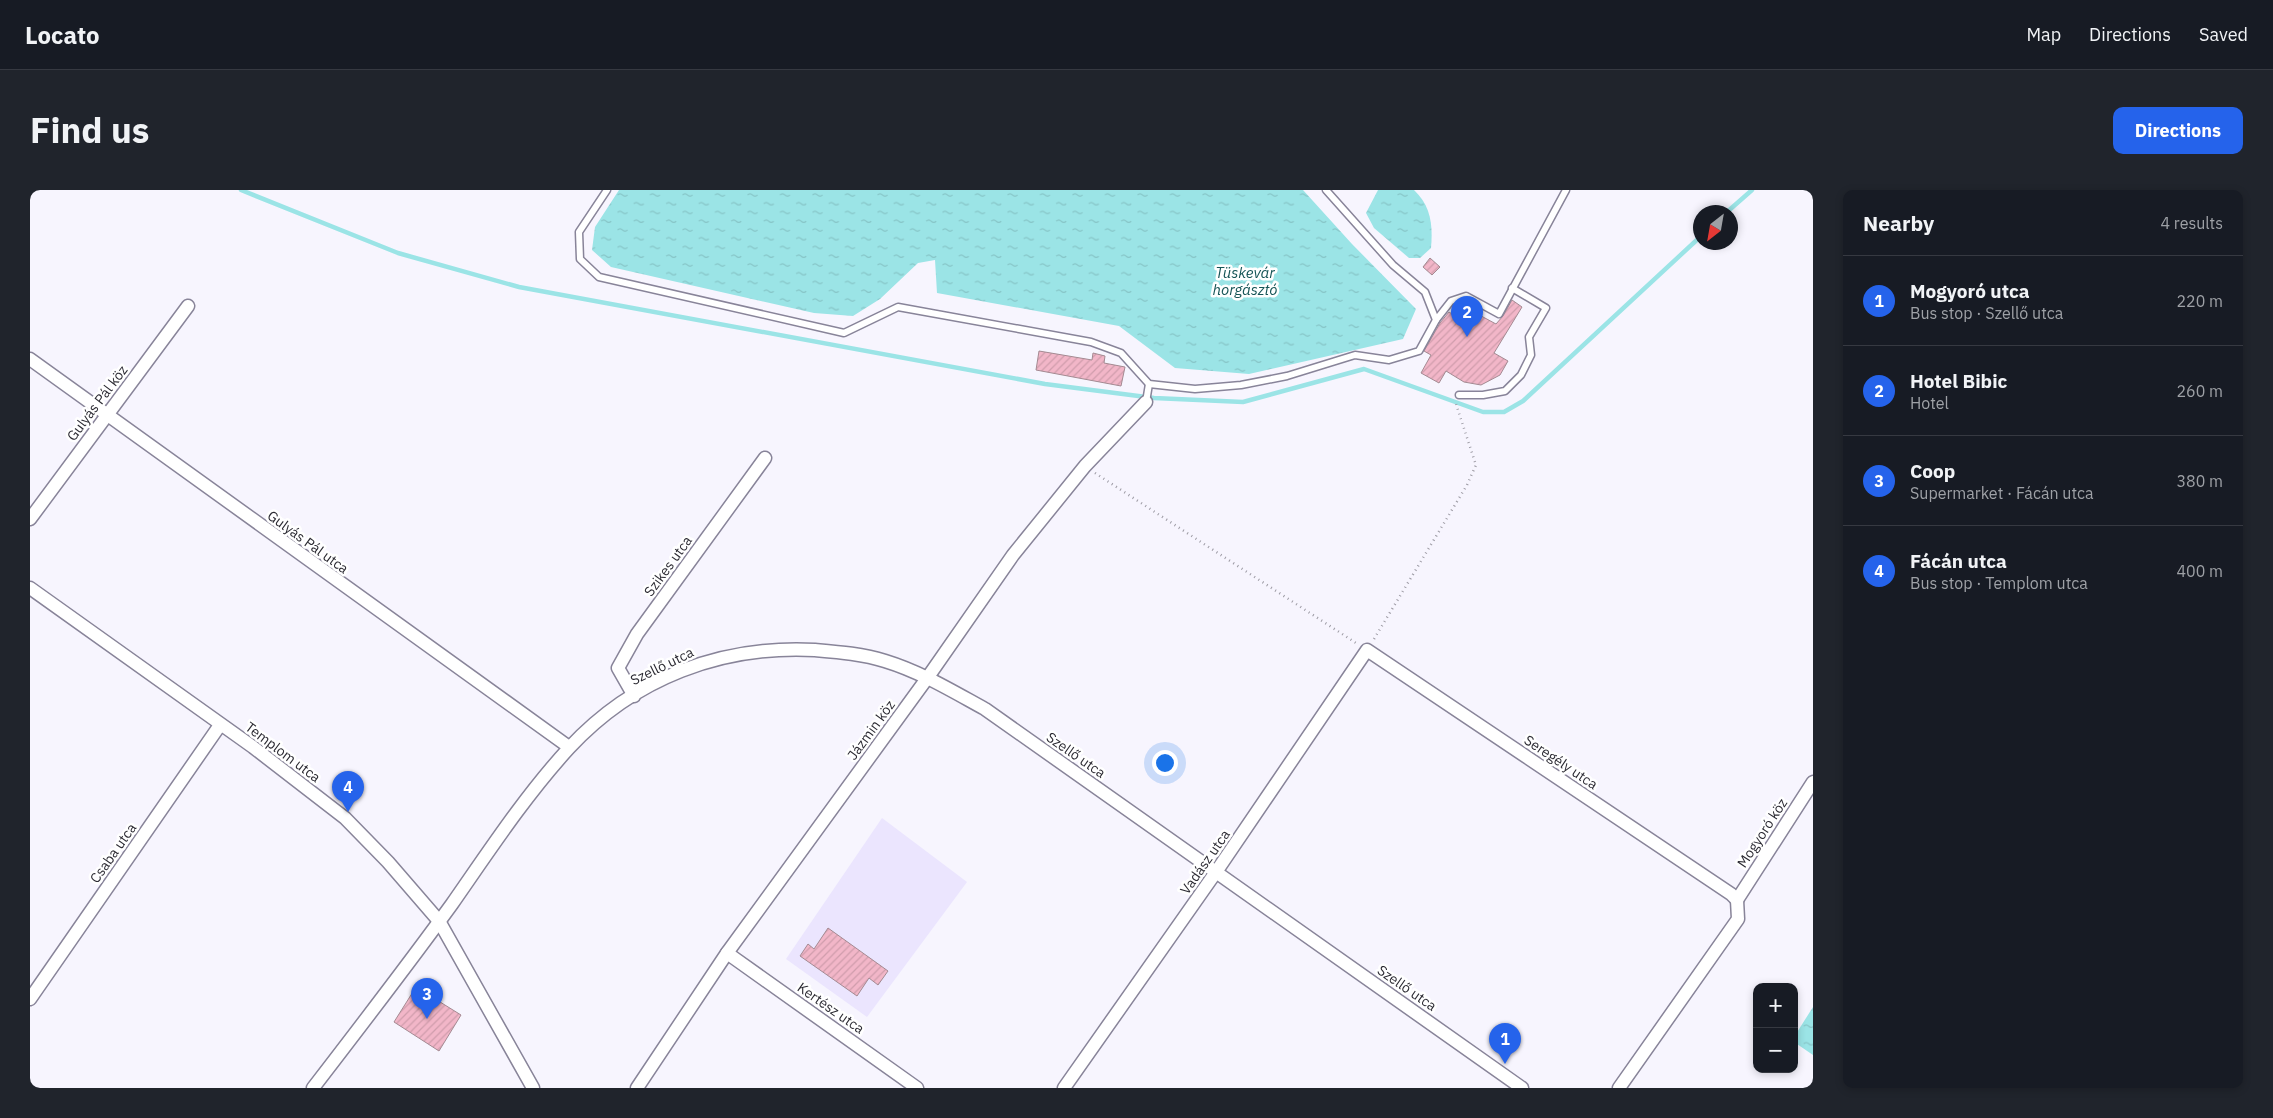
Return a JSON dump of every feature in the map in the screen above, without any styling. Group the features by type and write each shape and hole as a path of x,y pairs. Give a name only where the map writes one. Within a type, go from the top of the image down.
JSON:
{"street":[{"name":"Gulyás Pál köz","path":"30,519 188,306"},
{"name":"Gulyás Pál utca","path":"30,359 106,416 569,747"},
{"name":"Jázmin köz","path":"637,1088 727,953 928,677 1013,556 1085,466 1146,402"},
{"name":"Szikes utca","path":"634,696 618,668 637,634 765,458"},
{"name":"Templom utca","path":"30,588 345,818 388,862 439,922 533,1088"},
{"name":"Szellő utca","path":"569,747 607,713 655,682 708,660 741,653 784,648 835,651 884,660 928,677 984,709 1522,1088"},
{"name":"Vadász utca","path":"1064,1088 1216,872 1367,650"},
{"name":"Seregély utca","path":"1367,650 1723,888 1737,900"},
{"name":"Csaba utca","path":"30,999 220,725"},
{"path":"313,1088 439,922 530,795 569,747"},
{"name":"Mogyoró köz","path":"1737,900 1813,782"},
{"path":"1619,1088 1738,919 1737,900"},
{"name":"Kertész utca","path":"727,953 918,1088"}],"lane":[{"path":"607,190 579,232 580,259 599,277 844,333 898,307 1091,342 1121,353 1149,384 1196,389 1241,385 1287,376 1356,355 1389,360 1419,351 1436,320 1451,301 1466,296 1499,314 1566,190"},
{"path":"1326,190 1393,265 1425,292 1436,320"},
{"path":"1459,395 1482,395 1505,391 1521,375 1531,355 1530,337 1546,308 1512,288"},
{"path":"1146,402 1149,384"}],"path":[{"path":"1085,466 1367,650 1467,485 1476,465 1456,406"}],"shaded area":[{"path":"882,818 967,882 867,1017 786,959"}],"water":[{"name":"Tüskevár horgásztó","path":"619,190 1303,190 1352,244 1416,309 1403,339 1249,374 1175,368 1119,326 937,293 935,260 918,263 880,299 853,316 814,313 611,267 592,250 595,227"},
{"path":"1378,190 1414,190 1420,196 1430,216 1432,231 1431,248 1420,258 1409,258 1374,228 1366,213"},
{"path":"1813,1007 1813,1055 1798,1045 1798,1031"}],"building":[{"path":"1430,258 1440,267 1432,275 1423,267"},
{"path":"1512,300 1522,307 1494,353 1508,361 1500,375 1481,385 1464,382 1446,371 1439,383 1421,373 1431,355 1424,351 1440,323 1449,312 1452,314 1459,304 1496,324"},
{"path":"1039,351 1092,360 1093,353 1105,356 1104,363 1125,367 1121,386 1036,370"},
{"path":"828,928 888,971 878,985 869,978 857,996 800,956 808,944 814,949"},
{"path":"416,987 461,1015 439,1051 394,1022"}],"waterway":[{"path":"241,190 398,253 519,287 1045,384 1154,398 1243,402 1364,369 1483,412 1504,412 1523,401 1693,243"},
{"path":"1735,205 1752,190"}],"place":[{"name":"Hotel Bibic","path":"1467,337"},
{"name":"Fácán utca","path":"348,812"},
{"name":"Coop","path":"427,1019"},
{"name":"Mogyoró utca","path":"1505,1064"}]}
